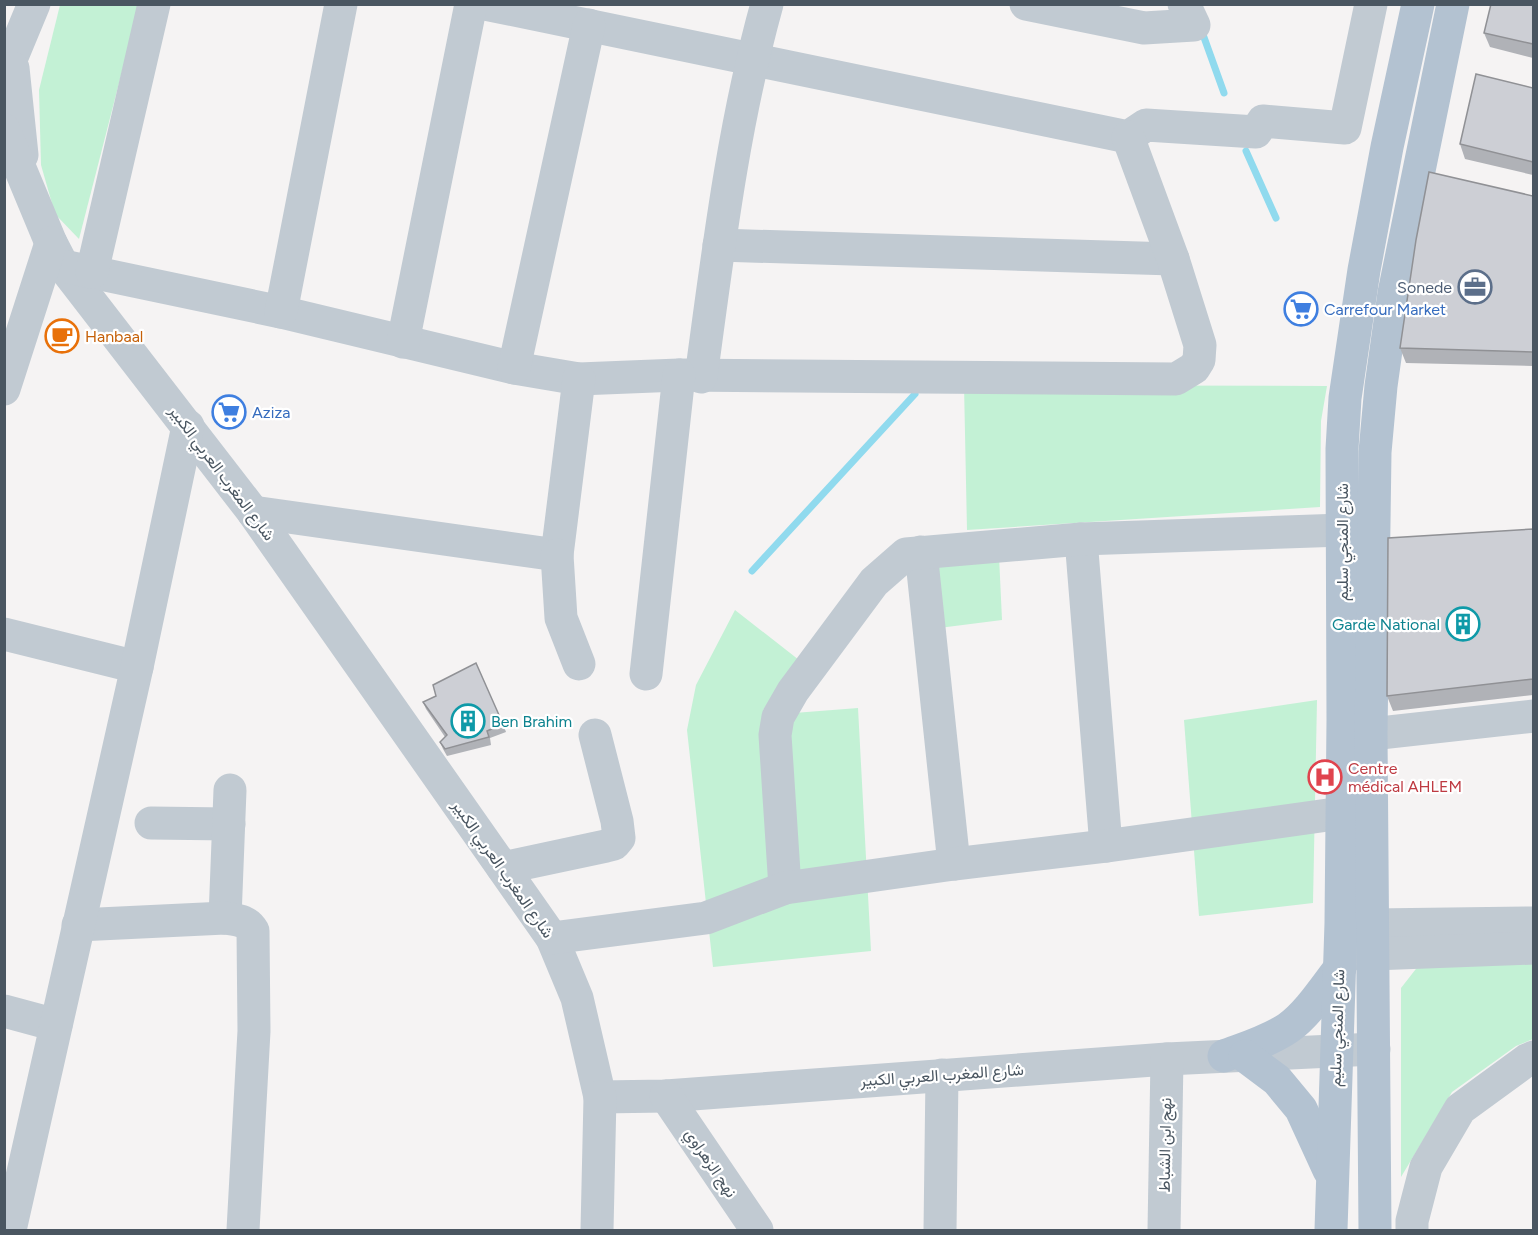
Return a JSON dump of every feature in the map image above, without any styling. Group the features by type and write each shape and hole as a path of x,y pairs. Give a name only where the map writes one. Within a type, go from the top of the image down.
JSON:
{"main road":[{"name":"شارع المنجي سليم","path":"1375,1230 1374,1049 1353,944 1342,813 1343,429 1354,329 1387,147 1418,4"},
{"name":"شارع المنجي سليم","path":"1331,1230 1336,1050 1353,944 1371,734 1375,452 1381,386 1394,292 1453,4"},
{"path":"1234,1056 1289,1028 1316,999 1353,944"},
{"path":"1234,1056 1277,1080 1301,1109 1332,1177"}],"street":[{"path":"4,24 16,4"},
{"path":"8,63 34,4"},
{"path":"4,388 69,260 154,4"},
{"path":"281,312 341,4"},
{"path":"403,342 471,4"},
{"path":"485,4 751,61 1128,137 1146,125 1256,132 1263,121 1344,128 1371,4"},
{"path":"646,674 690,376 719,245 751,61 767,4"},
{"path":"1026,4 1144,28 1194,25 1184,4"},
{"path":"514,368 589,25"},
{"name":"شارع المغرب العربي الكبير","path":"8,63 24,175"},
{"name":"شارع المغرب العربي الكبير","path":"4,130 24,175 69,260 253,512 552,938 577,998 600,1097 666,1095 1167,1059 1374,1049"},
{"path":"69,260 514,368 579,379 690,376 1176,379 1185,376 1194,368 1201,352 1173,259 1128,137"},
{"path":"719,245 1173,259"},
{"path":"579,379 556,555 561,618 579,664"},
{"path":"10,1230 137,667 188,426"},
{"path":"253,512 556,555"},
{"path":"785,888 775,735 778,717 793,691 874,582 906,554 1081,539 1342,530"},
{"path":"1081,539 1106,846"},
{"path":"921,552 954,864"},
{"path":"4,634 137,667"},
{"path":"1371,734 1533,716"},
{"path":"503,868 614,844 619,838 617,821 595,735"},
{"path":"225,918 230,790"},
{"path":"552,938 705,918 785,888 1342,813"},
{"path":"151,823 230,824"},
{"path":"78,925 225,918 250,924 254,931 254,1031 243,1230"},
{"path":"1353,944 1533,923"},
{"path":"1353,944 1533,948"},
{"path":"4,1011 56,1025"},
{"path":"1412,1230 1426,1167 1460,1109 1533,1058"},
{"name":"نهج ابن الشباط","path":"1164,1230 1167,1059"},
{"path":"940,1230 942,1075"},
{"name":"نهج الزهراوي","path":"666,1095 757,1230"},
{"path":"597,1230 600,1097"}],"green space":[{"path":"60,5 139,5 79,239 55,214 41,165 39,90"},
{"path":"964,385 1327,386 1321,421 1320,507 967,530"},
{"path":"999,556 1002,620 939,628 933,562"},
{"path":"735,610 799,660 763,710 794,713 858,708 871,951 713,967 687,730 696,685"},
{"path":"1317,700 1313,903 1199,916 1184,720"},
{"path":"1533,964 1533,1039 1516,1046 1452,1092 1401,1177 1401,988 1419,965"}],"building":[{"path":"1491,4 1533,4 1533,44 1484,33"},
{"path":"1476,74 1533,88 1533,162 1460,144"},
{"name":"Sonede","path":"1429,172 1533,196 1533,352 1400,348"},
{"name":"Garde National","path":"1533,529 1533,679 1387,696 1388,538"},
{"name":"Ben Brahim","path":"476,663 503,724 487,731 489,737 445,749 440,742 447,735 423,702 436,696 433,685"}],"waterway":[{"path":"1201,29 1224,93"},
{"path":"1246,151 1276,218"},
{"path":"752,571 915,394"}],"place":[{"name":"Sonede","path":"1475,287"},
{"name":"Carrefour Market","path":"1301,309"},
{"name":"Hanbaal","path":"62,336"},
{"name":"Aziza","path":"229,412"},
{"name":"Garde National","path":"1463,624"},
{"name":"Ben Brahim","path":"468,721"},
{"name":"Centre médical AHLEM","path":"1325,777"}]}
